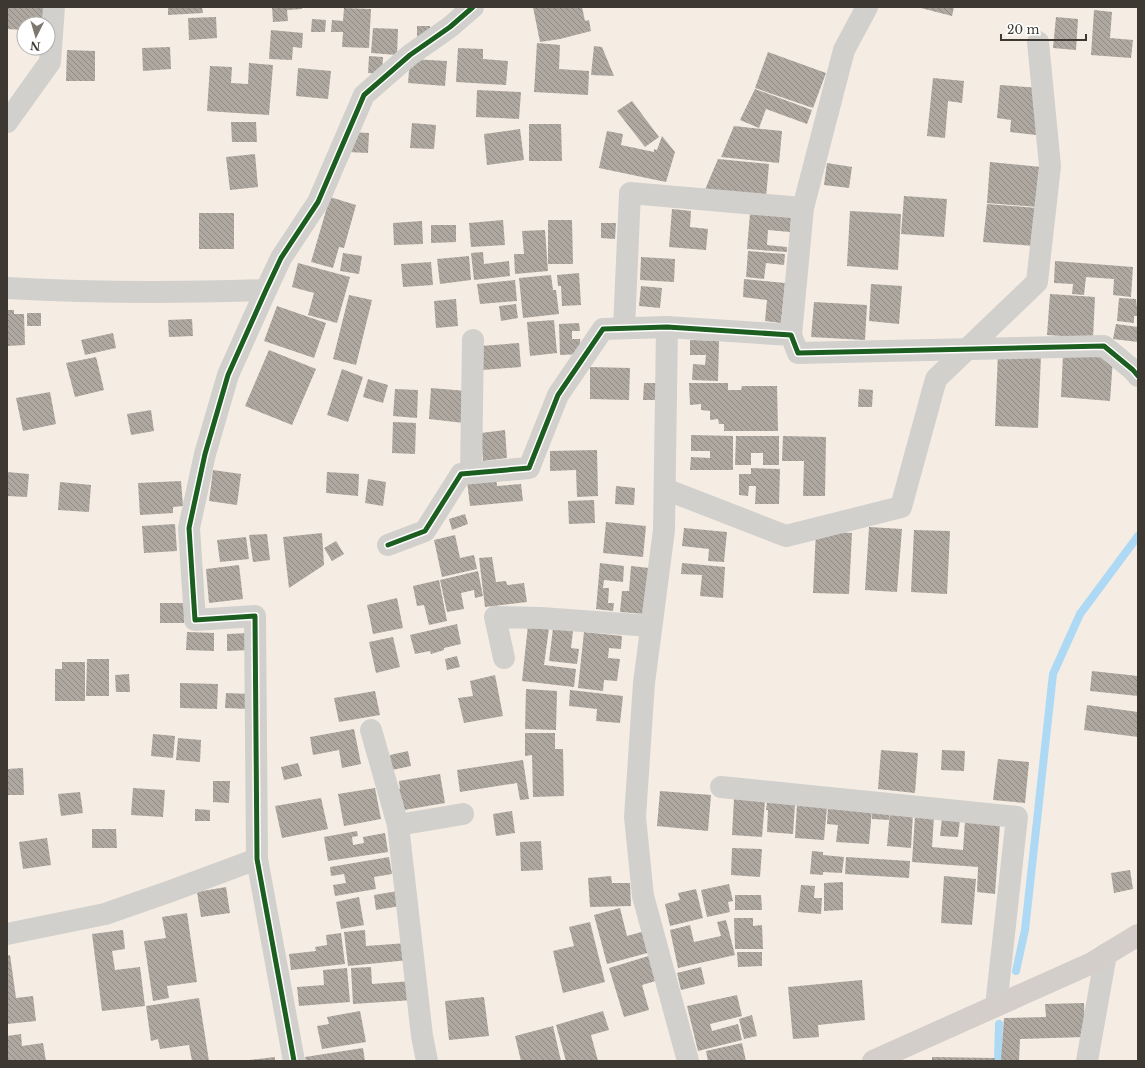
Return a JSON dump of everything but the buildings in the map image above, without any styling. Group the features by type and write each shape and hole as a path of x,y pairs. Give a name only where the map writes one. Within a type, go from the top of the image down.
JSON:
{"street":[{"path":"7,122 50,62 54,7"},
{"path":"294,1061 257,858 255,616 195,620 189,528 205,454 228,375 281,258 318,202 364,95 410,55 450,27 473,7"},
{"path":"867,7 844,50 803,208 791,335 798,353 1104,346 1138,376"},
{"path":"665,489 786,536 901,507 936,379 1038,282 1050,166 1038,42"},
{"path":"624,328 630,193 803,208"},
{"path":"7,288 82,292 166,293 266,290"},
{"path":"388,545 425,531 461,474 529,468 562,389 603,329 667,327 791,335"},
{"path":"667,327 664,530 644,684 635,817 643,896 688,1061"},
{"path":"471,473 473,340"},
{"path":"504,658 495,617 541,618 651,626"},
{"path":"371,730 398,825 422,1036 427,1061"},
{"path":"721,787 1016,817 996,1006"},
{"path":"398,825 463,814"},
{"path":"7,934 105,914 172,891 257,858"},
{"path":"873,1061 1092,963 1138,935"},
{"path":"1087,1061 1106,954"}],"waterway":[{"path":"1016,971 1025,930 1053,674 1080,614 1138,536"},
{"path":"998,1061 999,1024"}],"cycle path":[{"path":"294,1061 257,859 255,616 195,620 189,528 205,454 228,375 281,258 318,202 364,95 410,55 450,27 473,7"},
{"path":"388,545 425,531 461,474 529,468 558,395 603,329 667,327 791,335 798,353 1104,346 1138,376"}]}
